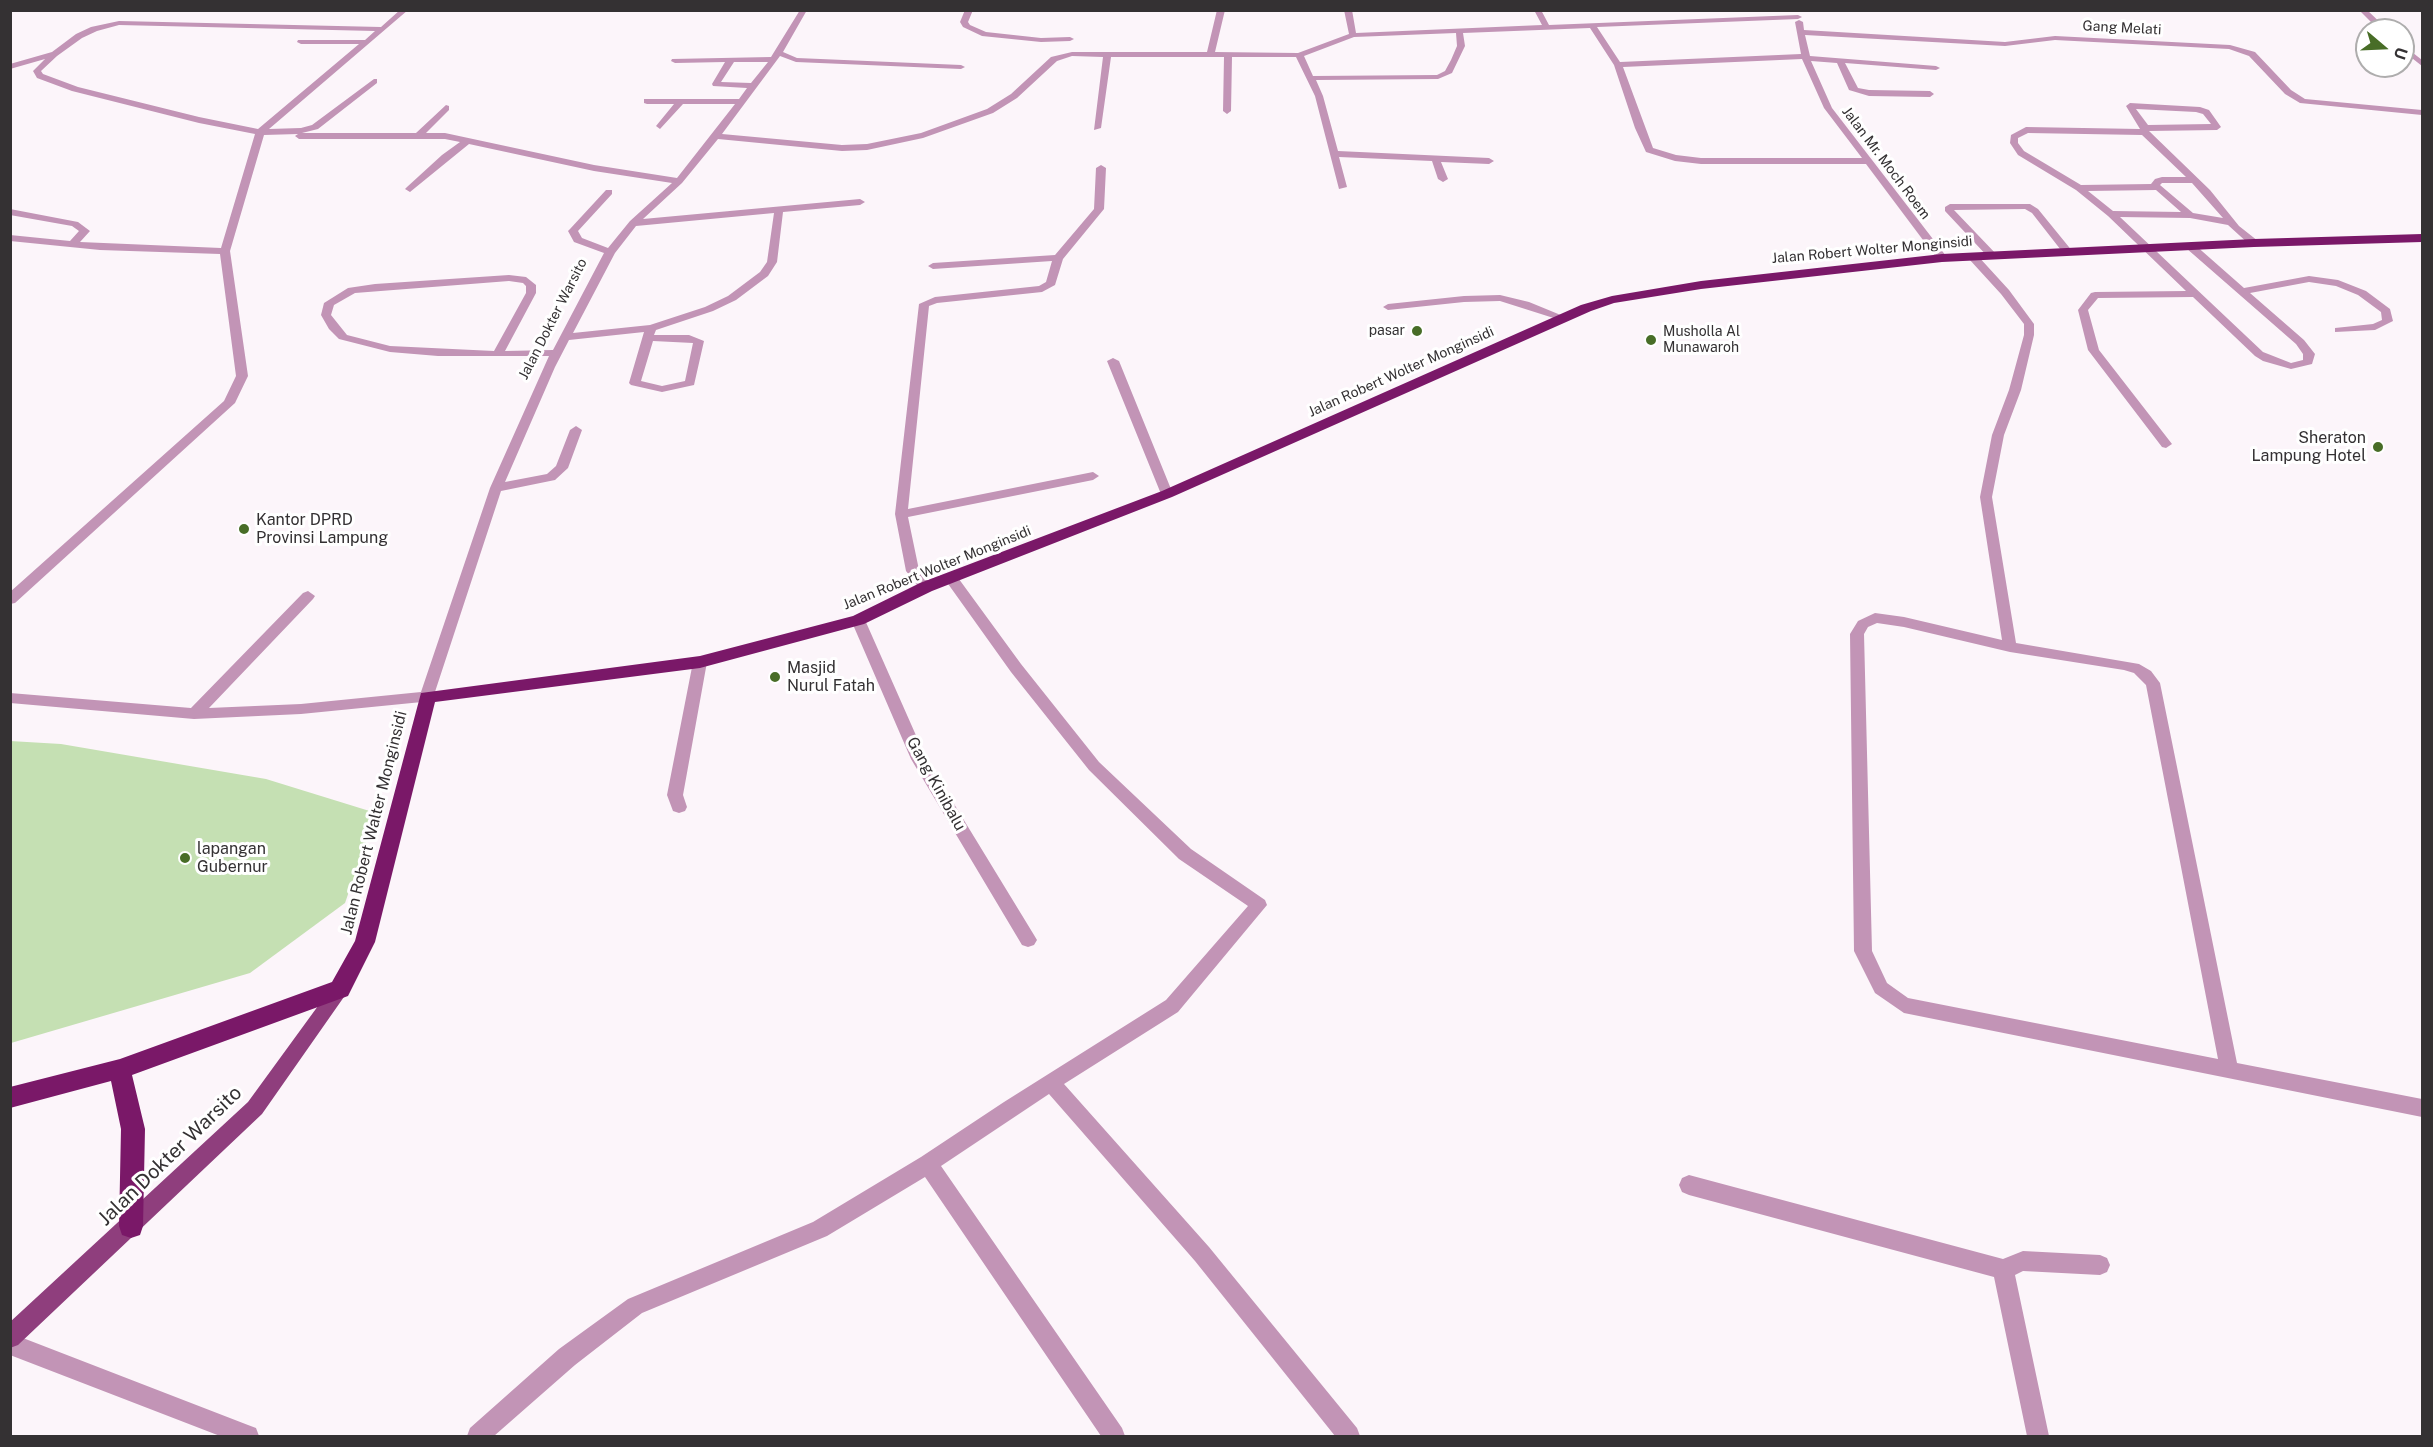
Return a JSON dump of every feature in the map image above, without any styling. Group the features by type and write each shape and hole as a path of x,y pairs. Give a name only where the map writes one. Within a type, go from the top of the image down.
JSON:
{"highway":[{"name":"Jalan Robert Wolter Monginsidi","path":"427,697 700,662 858,620 926,587 1167,494 1563,318 1612,300 1668,289 1942,258 2254,243 2422,238"},
{"name":"Jalan Robert Walter Monginsidi","path":"340,989 365,942 427,697"},
{"path":"10,1098 120,1069 340,989"},
{"path":"120,1069 133,1129 131,1226"}],"main road":[{"name":"Jalan Dokter Warsito","path":"10,1337 255,1108 340,989"}],"street":[{"path":"10,600 230,403 242,376 225,251 260,134 405,10"},
{"name":"Jalan Dokter Warsito","path":"427,697 496,488 556,353 610,252 633,223 679,181 716,136 775,56 804,10"},
{"path":"969,10 964,22 967,27 985,34 1041,40 1070,39"},
{"path":"1211,54 1221,10"},
{"path":"1348,10 1353,35"},
{"path":"1538,10 1546,26"},
{"path":"716,136 821,148 867,147 895,141 944,129 990,111 1003,104 1044,67 1060,56 1108,53 1299,54 1353,35 1798,14"},
{"name":"Jalan Mr. Moch Roem","path":"1798,14 1806,57 1828,108 1866,161 1942,258"},
{"path":"383,29 119,23 94,29 54,54 37,71 40,76 54,82 260,134 445,136 594,168 679,181"},
{"path":"1592,24 1618,65 1639,128 1650,150 1663,156 1701,161 1866,161"},
{"path":"1311,78 1438,77 1448,73 1455,60 1461,46 1459,29"},
{"name":"Gang Melati","path":"1800,32 2005,44 2055,38 2230,47 2253,54 2288,92 2302,100 2422,113"},
{"path":"301,42 368,42"},
{"path":"1097,128 1108,53"},
{"path":"10,67 54,54"},
{"path":"1299,54 1319,96 1342,187"},
{"path":"1227,111 1228,55"},
{"path":"675,61 775,56 796,60 961,67"},
{"path":"1618,65 1806,57 1936,68"},
{"path":"731,60 716,84 753,86"},
{"path":"1840,61 1855,90 1869,93 1930,94"},
{"path":"260,134 301,131 315,127 374,81"},
{"path":"646,101 741,102"},
{"path":"660,126 681,101"},
{"path":"2190,246 2300,342 2309,354 2308,362 2291,366 2267,359 2194,294 2111,214 2079,188 2021,153 2014,143 2014,137 2026,130 2144,130 2211,129 2217,127 2206,112 2130,106 2144,130 2194,180 2230,222 2254,243"},
{"path":"418,136 446,108"},
{"path":"410,189 445,157 466,142"},
{"path":"1334,154 1489,161"},
{"path":"1436,159 1443,179"},
{"path":"926,587 913,572 901,514 924,304 935,300 1042,289 1051,283 1058,258 1099,208 1101,168"},
{"path":"2154,187 2158,181 2194,180"},
{"path":"2079,188 2154,187 2163,189 2190,215"},
{"path":"609,192 573,231 578,240 610,252"},
{"path":"633,223 860,202"},
{"path":"1994,256 1948,209 1950,207 2027,206 2035,211 2068,252"},
{"path":"650,333 732,298 764,274 772,262 779,209"},
{"path":"10,212 75,224 85,231 73,244"},
{"path":"2111,214 2190,215 2230,222"},
{"path":"10,238 73,244 225,251"},
{"path":"1973,257 2005,292 2029,324 2029,335 2021,369 1998,435 1986,497 2010,647"},
{"path":"933,266 1058,258"},
{"path":"498,354 531,293 531,285 526,280 509,278 375,287 352,290 329,303 326,315 343,337 409,352 498,354 556,353"},
{"path":"2242,291 2309,279 2319,280 2338,283 2362,293 2386,311 2388,321 2375,327 2339,330"},
{"path":"2166,444 2094,350 2083,310 2095,295 2194,294"},
{"path":"1388,307 1464,299 1500,298 1525,304 1563,318"},
{"path":"564,337 650,333 699,341 690,382 662,389 635,383 650,333"},
{"path":"1113,361 1167,494"},
{"path":"496,488 551,477 562,468 576,430"},
{"path":"901,514 1093,476"},
{"path":"478,1437 567,1357 635,1306 820,1229 928,1164 1172,1005 1259,905 1185,854 1094,765 1016,668 951,578"},
{"path":"194,714 308,596"},
{"path":"2229,1068 2153,683 2139,669 2124,665 2010,647 1904,622 1875,618 1863,624 1857,634 1863,951 1881,988 1904,1005 2422,1108"},
{"name":"Gang Kinibalu","path":"858,620 919,759 1028,939"},
{"path":"679,807 675,795 700,662"},
{"path":"10,698 194,714 301,709 427,697"},
{"path":"1051,1083 1202,1254 1349,1437"},
{"path":"928,1164 1114,1437"},
{"path":"1689,1185 2003,1269 2023,1261 2100,1265"},
{"path":"2003,1269 2038,1437"},
{"path":"10,1344 248,1437"}],"green space":[{"name":"lapangan Gubernur","path":"10,741 61,744 266,779 376,813 345,903 250,973 11,1043"}],"place":[{"name":"pasar","path":"1417,331"},
{"name":"Musholla Al Munawaroh","path":"1651,340"},
{"name":"Sheraton Lampung Hotel","path":"2378,447"},
{"name":"Kantor DPRD Provinsi Lampung","path":"244,529"},
{"name":"Masjid Nurul Fatah","path":"775,677"},
{"name":"lapangan Gubernur","path":"185,858"}]}
